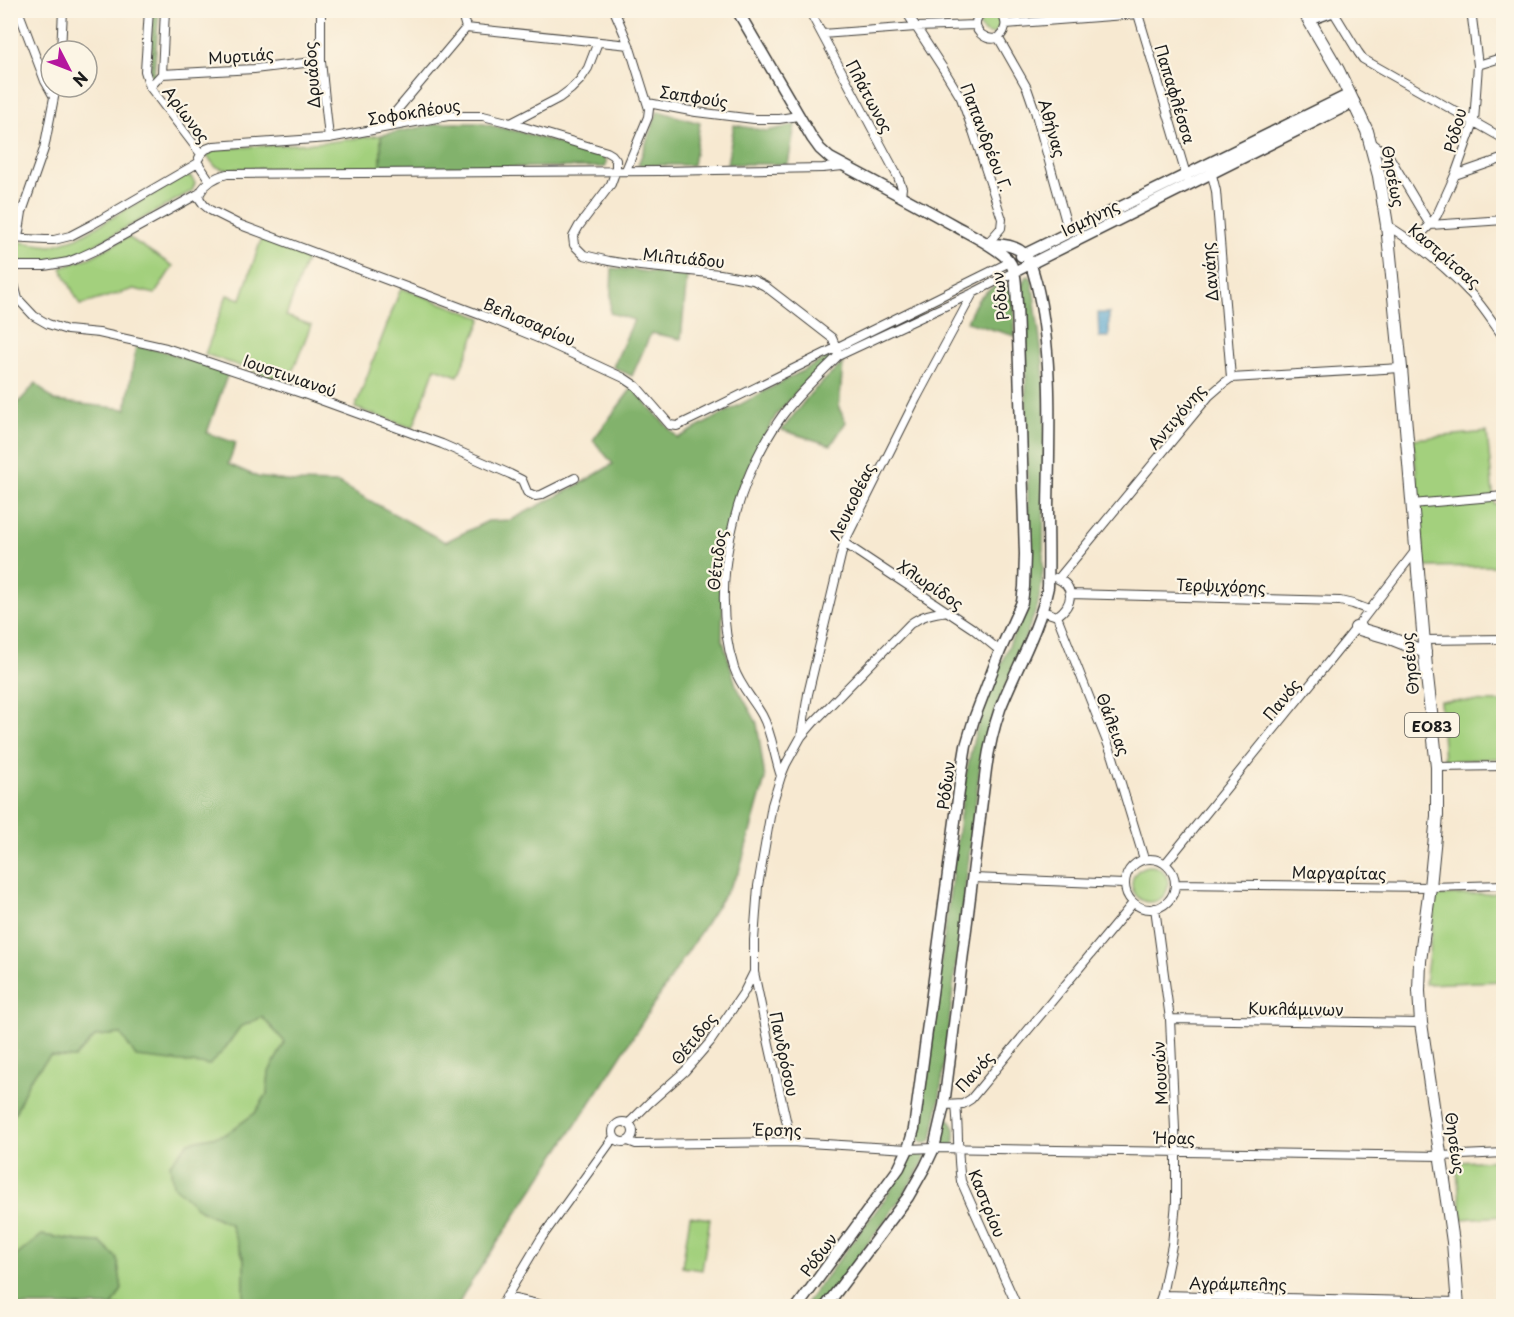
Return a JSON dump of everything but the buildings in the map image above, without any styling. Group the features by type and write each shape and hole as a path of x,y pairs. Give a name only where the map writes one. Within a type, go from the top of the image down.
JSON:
{"main road":[{"name":"ΕΟ83","path":"1306,13 1352,98"},
{"name":"Θησέως","path":"1352,98 1372,143 1387,225 1424,646 1437,767 1437,816 1420,961 1419,991 1421,1023 1454,1242 1458,1304"},
{"path":"1356,628 1424,646"}],"street":[{"path":"18,10 39,65"},
{"path":"62,39 63,10"},
{"name":"Αρίωνος","path":"149,10 145,72 150,87 201,154 198,163"},
{"path":"150,87 162,74 165,10"},
{"name":"Δρυάδος","path":"321,10 321,61 329,138"},
{"path":"461,10 466,28"},
{"name":"Σαπφούς","path":"614,10 629,45 648,103 754,119 798,116"},
{"path":"737,10 798,116 820,149 830,158 987,244"},
{"name":"Πλάτωνος","path":"809,10 898,177 903,188 901,195"},
{"name":"Παπανδρέου Γ.","path":"905,10 961,98 997,200 1002,225 998,233 987,244"},
{"path":"984,11 977,17 977,30 984,37 993,39 1005,29 1006,24 1003,16 997,10"},
{"name":"Ρόδου","path":"1413,242 1437,215 1455,175 1474,122 1478,65 1471,10"},
{"path":"1306,13 1335,11 1363,59 1503,138"},
{"path":"1006,24 1139,12"},
{"name":"Παπαφλέσσα","path":"1139,12 1187,180"},
{"path":"822,34 916,27 976,26"},
{"path":"466,28 629,45"},
{"path":"382,128 466,28"},
{"name":"Αθήνας","path":"998,37 1027,88 1069,233"},
{"path":"511,123 560,98 571,89 588,68 598,42"},
{"path":"1478,65 1503,57"},
{"name":"Μυρτιάς","path":"162,74 254,69 321,61"},
{"name":"Ισμήνης","path":"836,347 1012,267 1352,98"},
{"path":"54,99 44,149 14,238 54,240 70,236 198,163 210,181"},
{"path":"626,170 648,117 648,103"},
{"name":"Σοφοκλέους","path":"201,154 210,147 225,144 329,138 455,116 483,116 606,152 616,160 616,170"},
{"path":"1372,143 1389,156 1430,225 1503,220"},
{"path":"1455,175 1503,158"},
{"path":"12,266 51,265 78,258 200,193 210,181 227,174 845,166"},
{"name":"Δανάης","path":"1210,168 1216,191 1231,378"},
{"name":"Μιλτιάδου","path":"616,170 611,184 575,233 574,245 584,255 640,266 720,274 753,280 765,286 822,329 832,338 838,356"},
{"name":"Ισμήνης","path":"1028,259 1069,233 1187,180"},
{"name":"Βελισσαρίου","path":"200,193 200,199 207,208 238,224 494,320 624,378 636,386 673,427 836,347"},
{"name":"Καστρίτσας","path":"1387,225 1413,242 1471,293 1503,338"},
{"name":"Ρόδων","path":"987,244 1006,244 1014,247 1028,259"},
{"name":"Ρόδων","path":"798,1306 900,1168 908,1149 914,1129 966,746 1000,651 1022,602 1025,554 1017,304 1012,267 987,244"},
{"path":"826,1306 908,1197 934,1148 944,1105 991,739 1000,709 1042,611 1048,587 1053,578 1049,398 1041,310 1028,259"},
{"name":"Ιουστινιανού","path":"12,266 18,299 34,316 48,324 67,330 99,333 166,348 304,394 442,444 510,474 522,480 527,492 535,496 575,478"},
{"name":"Ισμήνης","path":"838,356 973,293 1012,267"},
{"name":"Λευκοθέας","path":"801,737 808,694 844,543 916,399 973,293"},
{"name":"Θέτιδος","path":"781,776 763,716 737,677 726,633 726,575 731,536 739,502 760,450 794,401 838,356"},
{"path":"1231,378 1401,368"},
{"name":"Αντιγόνης","path":"1053,578 1209,396 1231,378"},
{"path":"1412,504 1503,496"},
{"name":"Χλωρίδος","path":"844,543 948,611 1000,651"},
{"name":"Πανός","path":"1165,864 1356,628 1416,550"},
{"path":"1042,611 1057,616 1068,604 1070,594 1067,585 1053,578"},
{"name":"Τερψιχόρης","path":"1070,594 1340,601 1369,610"},
{"name":"Θέτιδος","path":"628,1124 685,1071 710,1042 744,992 754,972 758,886 772,805 786,764 801,737 910,624 923,616 948,611"},
{"name":"Θάλειας","path":"1057,616 1113,757 1144,859"},
{"path":"1424,646 1503,639"},
{"path":"1437,767 1503,766"},
{"path":"1144,859 1155,859 1165,864 1174,876 1175,884 1172,895 1165,904 1155,908 1144,908 1133,903 1124,884 1127,873 1134,864 1144,859"},
{"path":"972,878 1124,884"},
{"name":"Μαργαρίτας","path":"1175,884 1430,887 1503,885"},
{"name":"Πανός","path":"944,1105 963,1104 971,1099 1133,903"},
{"name":"Μουσών","path":"1155,908 1170,1019 1176,1151 1176,1202 1173,1234 1158,1306"},
{"name":"Πανδρόσου","path":"754,972 791,1142"},
{"name":"Κυκλάμινων","path":"1170,1019 1421,1023"},
{"name":"Καστρίου","path":"956,1105 958,1164 961,1181 1017,1306"},
{"path":"501,1306 542,1237 614,1137 613,1131 616,1126 621,1123 628,1124 631,1128 630,1137 622,1142 614,1137"},
{"name":"Έρσης","path":"630,1137 636,1144 791,1142 908,1149"},
{"name":"Ήρας","path":"908,1149 1441,1155 1503,1153"},
{"name":"Αγράμπελης","path":"1162,1295 1458,1304"},
{"path":"506,1297 507,1306"},
{"path":"506,1297 546,1306"}],"green space":[{"path":"153,11 159,11 153,77 150,74"},
{"path":"990,14 997,17 1000,24 997,31 990,34 983,31 980,24 983,17"},
{"path":"658,111 700,123 693,165 638,165"},
{"path":"442,123 479,123 520,132 603,156 606,164 605,167 381,168 381,135"},
{"path":"734,125 767,131 795,125 788,164 727,164"},
{"path":"381,135 381,168 222,169 215,166 207,156 212,149 329,142"},
{"path":"184,176 191,177 195,183 192,191 77,255 54,260 11,264 11,241 51,246 77,238"},
{"path":"128,237 173,266 155,294 134,289 80,305 61,268 91,257"},
{"path":"262,237 308,255 286,316 311,325 288,383 205,354 227,295 241,299"},
{"path":"612,268 687,276 681,339 651,333 632,376 613,367 634,320 610,313"},
{"path":"1029,276 1032,279 1043,362 1045,403 1041,588 1037,608 988,730 980,766 940,1097 932,1139 928,1143 922,1143 918,1138 918,1132 965,779 974,738 990,689 1021,618 1029,582 1025,323 1021,293 1023,282"},
{"path":"999,284 1008,287 1014,293 1015,336 967,322 978,299"},
{"path":"401,288 482,318 458,376 435,368 413,428 355,408"},
{"path":"136,346 164,351 228,373 207,433 236,443 228,464 258,477 294,482 338,483 445,542 488,521 511,520 613,464 593,440 632,388 678,438 832,355 833,360 801,387 777,414 754,455 742,483 724,555 722,637 736,685 757,723 765,779 739,872 464,1293 458,1306 244,1306 244,1259 230,1224 200,1210 173,1185 170,1164 189,1142 226,1134 255,1113 267,1094 269,1072 285,1042 262,1017 240,1027 223,1051 209,1065 136,1057 121,1034 96,1036 74,1058 50,1056 30,1079 15,1113 11,1116 10,412 36,383 54,401 126,409"},
{"path":"843,363 839,408 846,422 831,445 782,430 810,394"},
{"path":"1487,432 1494,504 1503,503 1503,566 1425,567 1413,439"},
{"path":"1440,701 1503,702 1503,758 1444,761"},
{"path":"1150,866 1163,871 1168,884 1163,897 1150,902 1137,897 1132,884 1137,871"},
{"path":"1503,893 1503,981 1425,984 1436,896"},
{"path":"262,1017 285,1042 269,1072 267,1094 255,1113 226,1134 189,1142 200,1210 230,1224 244,1259 244,1306 112,1306 122,1289 117,1258 100,1242 42,1235 11,1260 11,1116 15,1113 30,1079 50,1056 74,1058 96,1036 121,1034 223,1051 240,1027"},
{"path":"946,1116 955,1129 954,1145 937,1145"},
{"path":"917,1151 924,1153 925,1158 899,1201 822,1306 804,1306 887,1196 912,1153"},
{"path":"1503,1160 1503,1216 1462,1219 1456,1162"},
{"path":"690,1216 710,1219 702,1270 682,1267"},
{"path":"42,1235 100,1242 117,1258 122,1289 112,1306 11,1306 11,1260"}],"water":[{"path":"1098,313 1109,313 1109,337 1099,337"}]}
